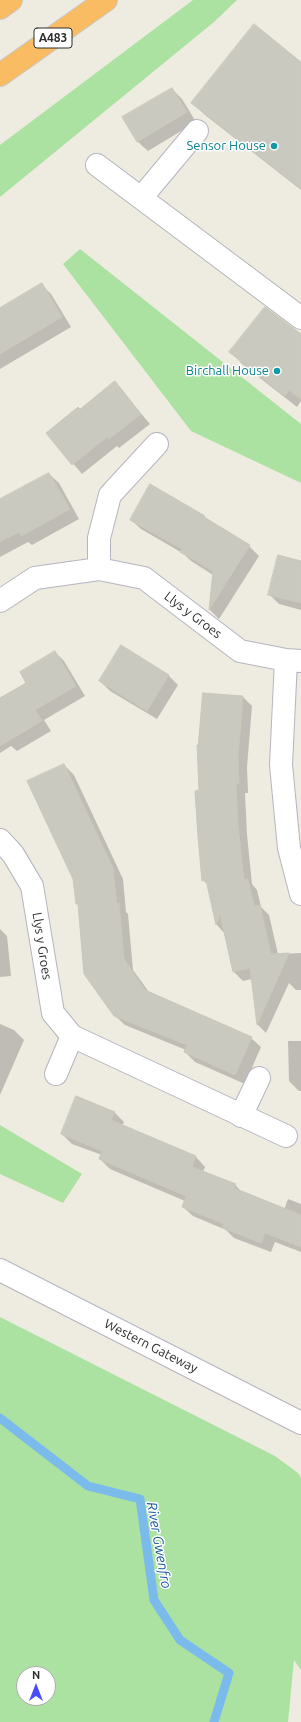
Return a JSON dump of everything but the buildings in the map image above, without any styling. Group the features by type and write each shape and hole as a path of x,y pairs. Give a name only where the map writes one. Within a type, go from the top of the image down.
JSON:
{"highway":[{"path":"0,8 11,0"},
{"name":"A483","path":"0,75 106,0"}],"street":[{"path":"141,198 197,132"},
{"path":"97,165 301,318"},
{"path":"99,570 99,538 110,495 156,444"},
{"name":"Llys y Groes","path":"0,601 35,578 99,570 144,578 240,650 293,661 281,765 295,847 301,894"},
{"name":"Llys y Groes","path":"4,851 32,886 53,1013 72,1036 286,1136"},
{"path":"56,1074 72,1036"},
{"path":"241,1116 259,1078"},
{"name":"Western Gateway","path":"0,1270 301,1423"}],"green space":[{"path":"193,0 237,0 214,22 0,197 0,145"},
{"path":"80,249 301,424 301,483 191,431 63,264"},
{"path":"0,1125 82,1174 63,1203 0,1174"},
{"path":"0,1317 275,1456 298,1473 301,1478 301,1670 294,1660 288,1722 0,1722"}],"waterway":[{"name":"River Gwenfro","path":"0,1418 88,1486 140,1499 154,1600 180,1640 229,1673 214,1722"}],"place":[{"name":"Sensor House","path":"274,146"},
{"name":"Birchall House","path":"277,371"}]}
